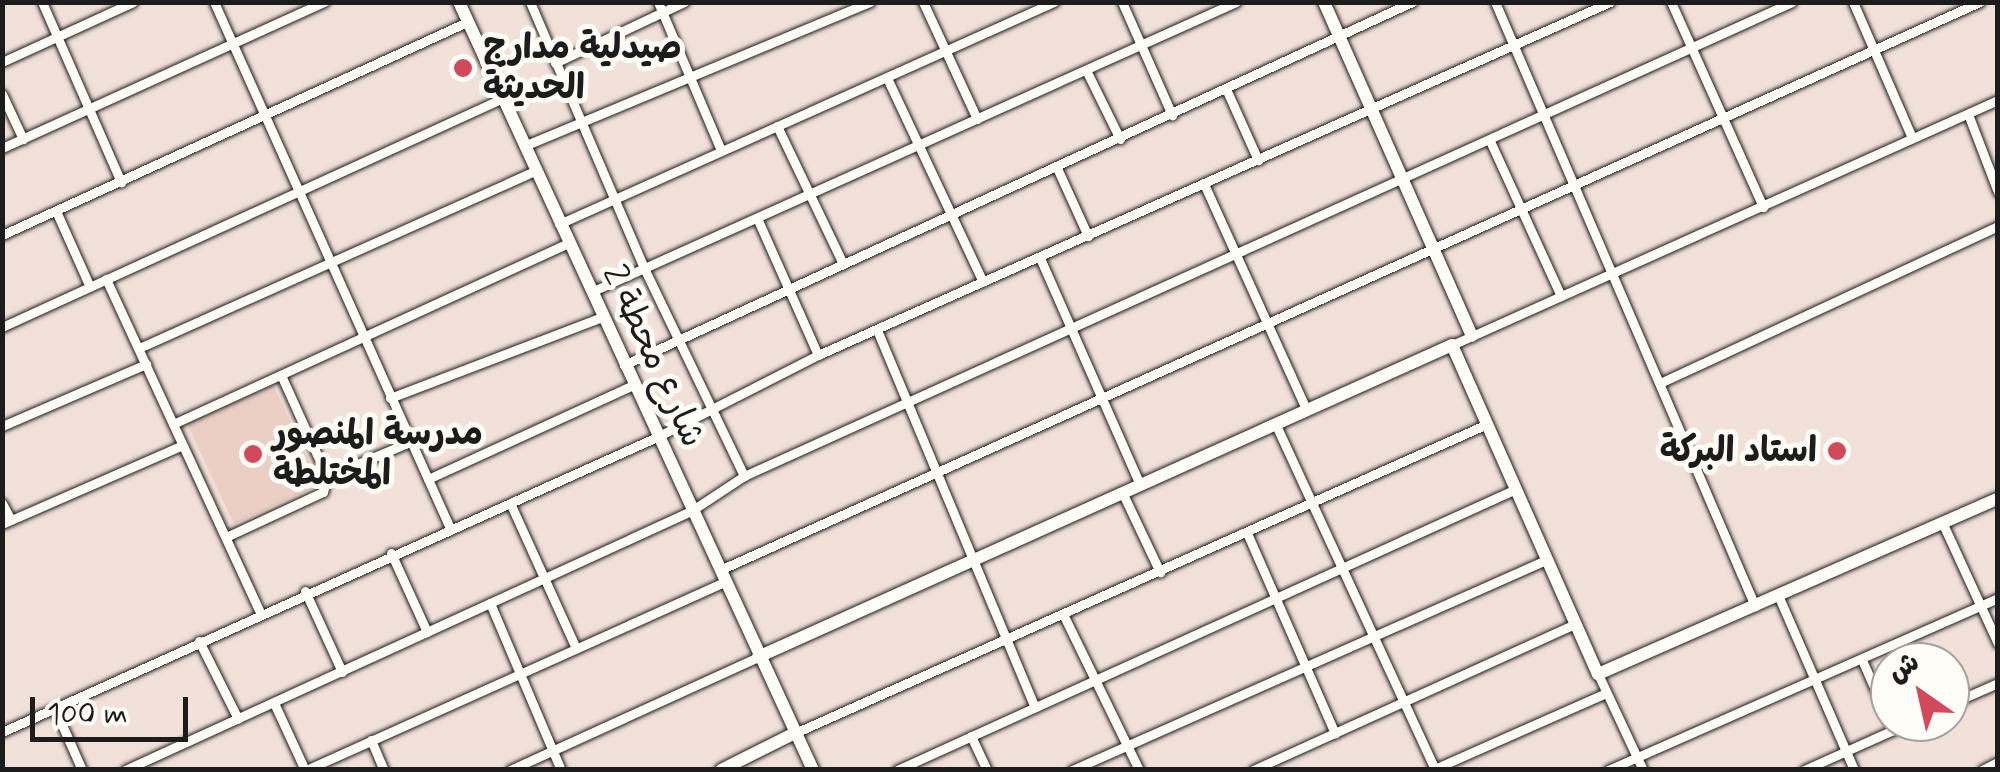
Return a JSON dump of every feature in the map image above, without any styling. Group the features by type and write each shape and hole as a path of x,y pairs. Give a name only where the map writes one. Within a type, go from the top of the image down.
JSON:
{"street":[{"path":"42,2 121,182"},
{"path":"2,62 133,2"},
{"path":"214,2 450,528"},
{"path":"2,148 324,2"},
{"name":"شارع محطة 2","path":"459,2 813,770"},
{"path":"530,2 644,268 744,476"},
{"path":"555,63 660,7 684,2"},
{"path":"524,146 691,82 870,2"},
{"path":"923,2 977,119"},
{"path":"559,224 720,148 778,126 1054,2"},
{"path":"1122,2 1172,116"},
{"path":"591,292 1236,2"},
{"path":"1324,2 1472,336"},
{"path":"624,365 1227,91 1412,2"},
{"path":"1495,2 1754,606"},
{"path":"2,732 305,591 657,438 710,407 818,355 1610,2"},
{"path":"1671,2 1763,206"},
{"path":"125,770 691,512 744,476 1546,117 1792,2"},
{"path":"1853,2 1912,138"},
{"path":"274,703 306,770 576,648 1100,398 1980,2"},
{"path":"660,7 720,148"},
{"path":"2,236 468,22"},
{"path":"1086,70 1120,139"},
{"path":"887,78 983,282"},
{"path":"1227,91 1258,160"},
{"path":"2,94 23,139"},
{"path":"2,327 503,98"},
{"path":"510,770 1998,100"},
{"path":"1968,114 1998,192"},
{"path":"778,126 843,264"},
{"path":"1490,141 1561,296"},
{"path":"1057,168 1088,236"},
{"path":"139,348 534,171"},
{"path":"1204,184 1306,409"},
{"path":"56,211 90,286"},
{"path":"757,218 818,355"},
{"path":"1660,383 1998,226"},
{"path":"174,424 568,243"},
{"path":"1040,258 1140,484"},
{"path":"106,279 260,612"},
{"path":"390,398 602,317"},
{"path":"876,330 939,472 970,561 1035,707"},
{"path":"1452,345 1642,770"},
{"path":"2,426 146,364"},
{"path":"226,536 323,492 327,477 280,374"},
{"path":"428,479 633,385"},
{"path":"1274,423 1434,769 1606,693"},
{"path":"720,770 1487,424"},
{"path":"327,477 410,442"},
{"path":"2,504 6,522 183,445"},
{"path":"897,770 1516,489"},
{"path":"1122,492 1160,572"},
{"path":"1598,674 1998,498"},
{"path":"510,505 576,648"},
{"path":"1942,522 1998,644"},
{"path":"1247,533 1335,734"},
{"path":"391,553 426,632"},
{"path":"1072,770 1546,560"},
{"path":"305,591 342,672"},
{"path":"1778,595 1854,770"},
{"path":"1608,770 1998,598"},
{"path":"490,604 561,770"},
{"path":"1064,614 1139,770"},
{"path":"1253,770 1575,624"},
{"path":"199,641 238,719"},
{"path":"1862,660 1870,678"},
{"path":"1970,695 1998,682"},
{"path":"55,709 82,770"},
{"path":"972,736 988,770"},
{"path":"371,740 384,770"},
{"path":"1804,770 1870,740"},
{"path":"152,758 157,770"},
{"path":"1982,770 1998,762"}],"shaded area":[{"name":"مدرسة المنصور المختلطة","path":"273,385 320,484 234,524 187,424"}],"place":[{"name":"صيدلية مدارج الحديثة","path":"463,68"},
{"name":"استاد البركة","path":"1837,451"},
{"name":"مدرسة المنصور المختلطة","path":"253,454"}]}
